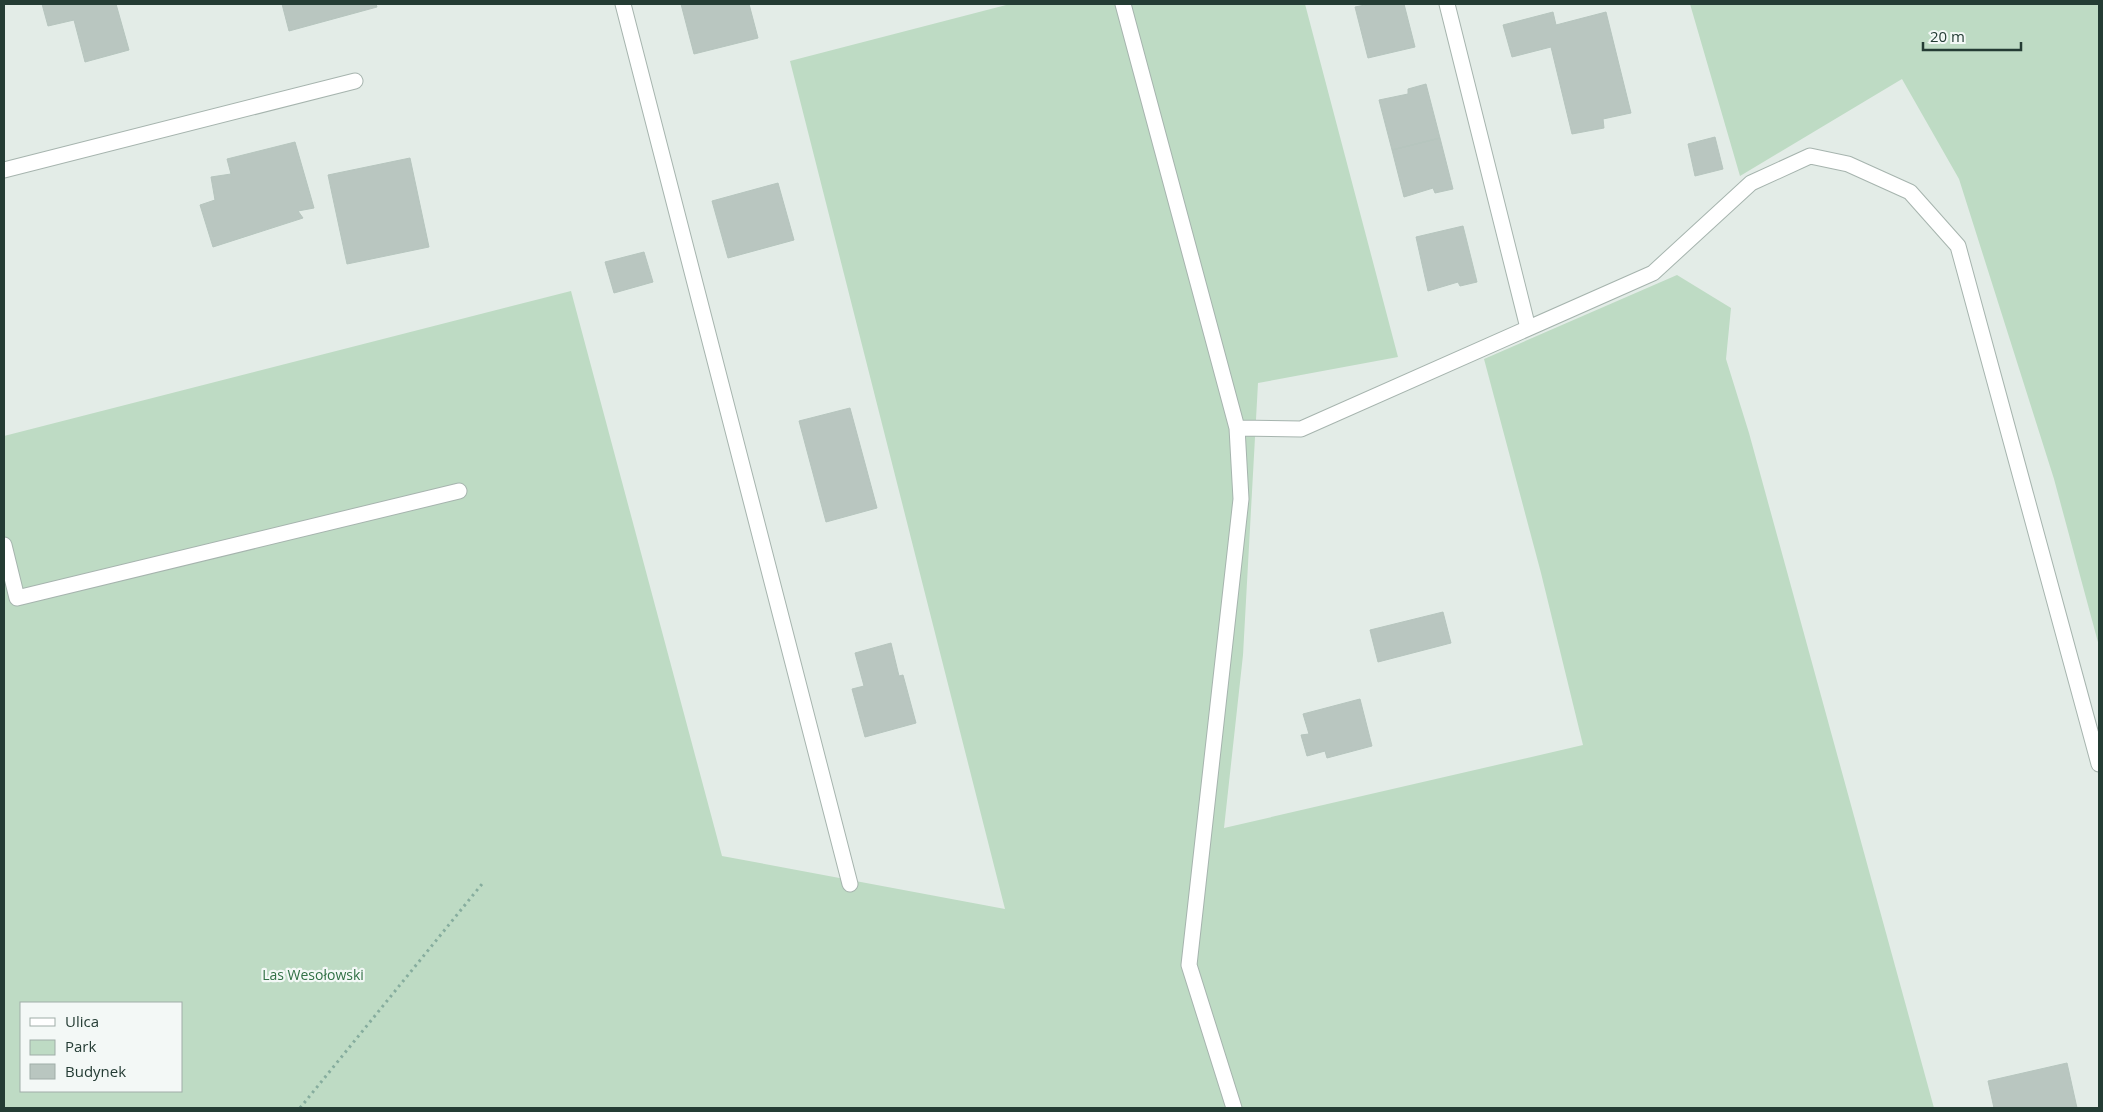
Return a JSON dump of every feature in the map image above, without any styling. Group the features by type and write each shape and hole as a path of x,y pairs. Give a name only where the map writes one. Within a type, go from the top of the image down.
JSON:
{"street":[{"path":"624,4 850,884"},
{"path":"1122,4 1237,428 1241,499 1189,965 1234,1108"},
{"path":"1447,4 1528,328"},
{"path":"4,170 355,82"},
{"path":"1237,428 1301,430 1653,273 1751,182 1810,156 1848,164 1910,192 1958,246 2099,764"},
{"path":"4,545 17,598 459,490"}],"path":[{"path":"300,1108 482,884"}],"green space":[{"name":"Las Wesołowski","path":"1010,4 1305,4 1398,357 1258,383 1243,655 1224,828 1583,745 1541,573 1484,359 1677,275 1731,308 1726,359 1749,433 1934,1108 4,1108 4,436 571,291 722,856 1005,909 790,61"},
{"path":"1690,4 2099,4 2099,646 2054,479 1959,179 1902,79 1740,176"}],"building":[{"path":"42,4 116,4 129,50 85,62 74,20 48,26"},
{"path":"282,4 376,4 377,7 289,31"},
{"path":"681,4 749,4 758,38 694,54"},
{"path":"1370,4 1404,4 1415,47 1368,58 1355,7"},
{"path":"1553,12 1556,25 1606,12 1631,113 1603,119 1604,128 1572,134 1551,47 1512,57 1503,25"},
{"path":"1426,84 1440,138 1392,150 1379,100 1408,94 1408,89"},
{"path":"1715,137 1723,169 1695,176 1688,144"},
{"path":"1440,138 1453,189 1435,193 1433,188 1404,197 1392,150"},
{"path":"295,142 314,208 298,211 303,218 213,247 200,205 215,200 211,177 231,174 227,159"},
{"path":"410,158 429,247 347,264 328,175"},
{"path":"778,183 794,240 728,258 712,201"},
{"path":"1463,226 1477,282 1460,286 1458,282 1428,291 1416,237"},
{"path":"644,252 653,282 614,293 605,262"},
{"path":"850,408 877,508 826,522 799,421"},
{"path":"1443,612 1451,643 1378,662 1370,630"},
{"path":"891,643 899,676 903,675 916,723 865,737 852,689 864,686 855,653"},
{"path":"1360,699 1372,746 1327,758 1325,751 1307,756 1301,735 1309,734 1303,714"},
{"path":"2067,1063 2077,1108 1994,1108 1988,1081"}]}
